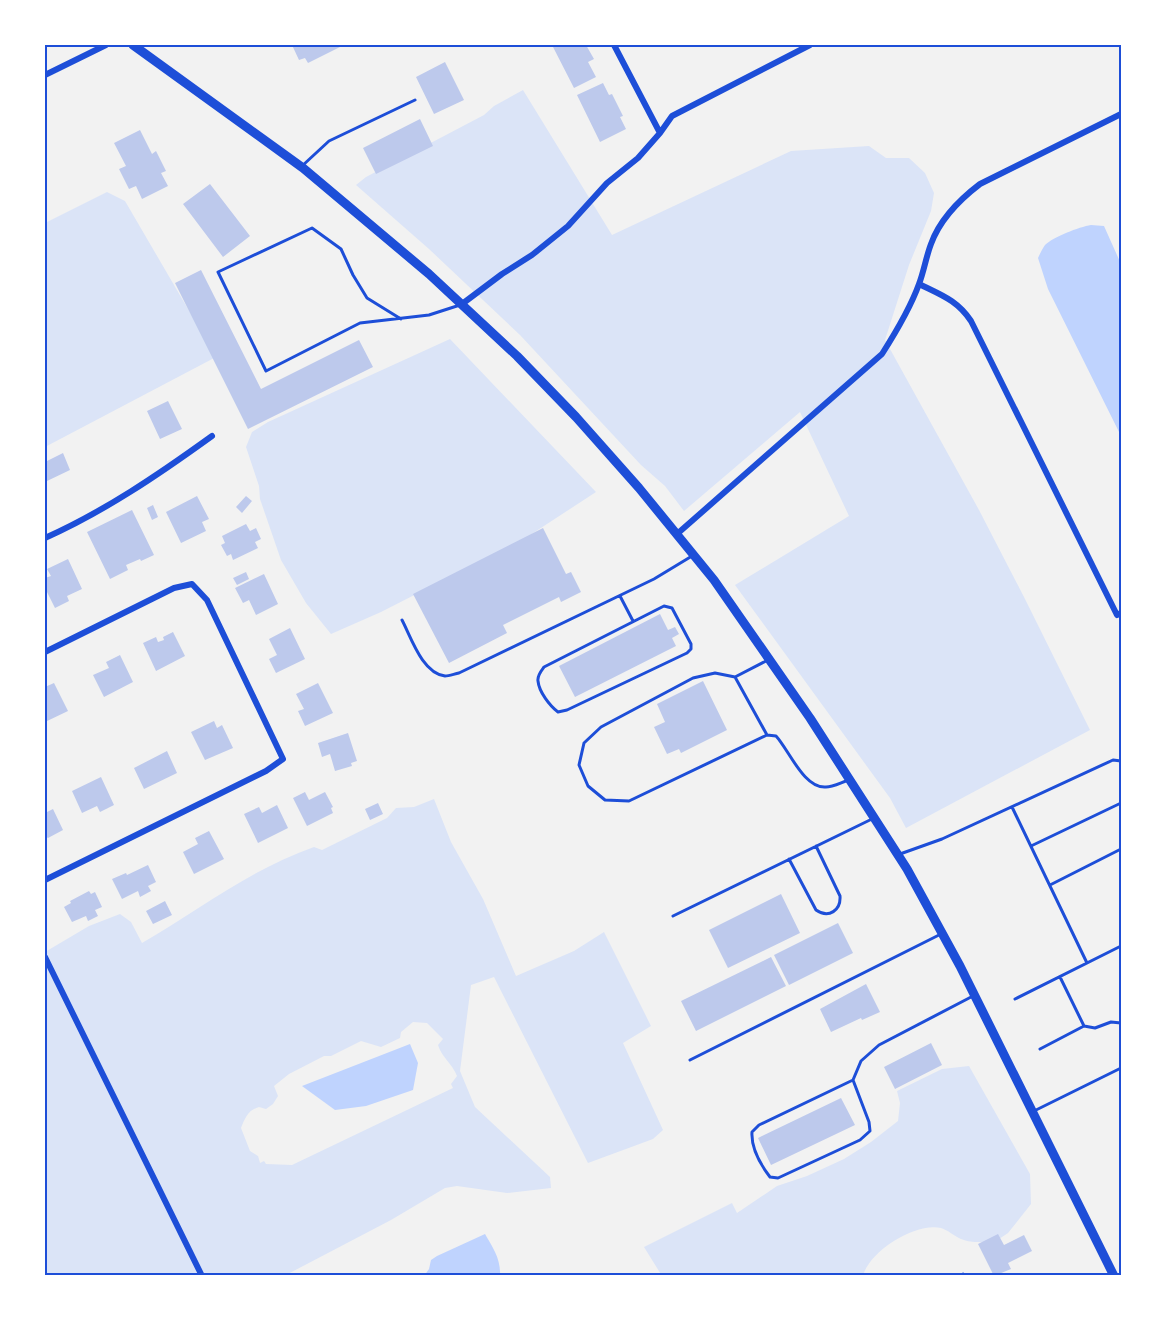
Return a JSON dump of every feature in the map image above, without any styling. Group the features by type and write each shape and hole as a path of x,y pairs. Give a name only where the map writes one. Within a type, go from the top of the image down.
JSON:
{"main road":[{"path":"133,45 301,167 385,236 462,304 576,417 639,488 714,580 875,817 898,855 974,995 1114,1276"}],"street":[{"path":"45,75 106,45"},
{"path":"614,45 660,133"},
{"path":"462,304 501,274 532,255 568,226 606,183 638,158 672,116 810,45"},
{"path":"677,534 882,354 897,331 919,284 936,232 966,195 980,184 1121,114"},
{"path":"919,284 955,302 971,321 1117,615 1121,613"},
{"path":"45,538 104,509 148,482 212,436"},
{"path":"45,652 174,588 192,584 207,600 283,759 266,771 45,880"},
{"path":"45,957 202,1276"}],"lane":[{"path":"301,167 329,141 415,100"},
{"path":"401,319 367,298 341,249 312,228 218,272 266,371 360,323 401,319 429,315 462,304"},
{"path":"402,620 426,665 434,672 446,676 459,674 654,579 694,555"},
{"path":"620,596 633,621"},
{"path":"668,606 672,608 691,644 691,649 687,654 567,710 558,712 550,707 537,682 544,667 633,621 668,606"},
{"path":"769,659 735,677 715,673 693,678 601,727 584,743 579,765 588,786 605,800 629,801 767,735 776,736 804,777 813,785 826,788 850,780"},
{"path":"735,677 767,735"},
{"path":"898,855 942,839 1113,760 1121,761"},
{"path":"1031,846 1121,803"},
{"path":"1012,807 1087,963"},
{"path":"673,916 875,817"},
{"path":"789,859 816,910 821,914 829,914 837,910 841,903 840,896 816,846"},
{"path":"1050,885 1121,849"},
{"path":"690,1060 942,933"},
{"path":"1015,999 1121,946"},
{"path":"1060,977 1084,1026"},
{"path":"853,1080 869,1122 870,1131 860,1140 778,1178 770,1177 752,1141 752,1132 759,1125 853,1080 861,1061 879,1045 974,995"},
{"path":"1040,1049 1084,1026 1095,1028 1111,1022 1121,1023"},
{"path":"1032,1112 1121,1068"}],"shaded area":[{"path":"523,90 612,235 791,151 869,146 886,158 909,158 925,173 934,193 931,211 909,265 885,340 979,510 1090,730 906,828 890,798 735,585 849,516 800,412 684,511 665,486 641,465 520,335 429,249 356,185 366,177 484,115 494,106"},
{"path":"107,192 125,201 216,357 45,447 45,223"},
{"path":"450,339 596,492 524,539 381,612 331,634 306,603 281,560 260,499 259,486 246,447 252,432 268,422"},
{"path":"434,799 451,842 483,899 516,976 574,951 604,932 651,1026 623,1043 663,1130 653,1139 588,1163 494,977 471,985 460,1071 475,1107 550,1177 551,1188 507,1193 457,1186 445,1188 391,1220 284,1276 45,1276 45,952 89,926 120,914 131,922 142,943 247,878 291,856 314,847 322,850 387,818 396,808 414,807","holes":["413,1022 427,1023 443,1039 438,1045 457,1076 451,1084 453,1088 292,1165 266,1164 264,1161 260,1163 258,1156 250,1151 241,1128 246,1118 255,1108 266,1109 273,1104 278,1096 274,1086 289,1074 361,1041 381,1047 400,1038 401,1032"]},
{"path":"969,1066 1030,1174 1031,1204 1008,1233 993,1243 972,1242 958,1238 941,1228 919,1229 884,1248 874,1257 863,1276 662,1276 644,1247 732,1203 737,1213 777,1186 807,1176 844,1159 898,1121 900,1103 897,1091 942,1069"}],"water":[{"path":"1091,225 1104,226 1121,264 1121,436 1048,289 1038,258 1049,242 1066,233"},
{"path":"410,1044 418,1063 413,1090 366,1106 335,1110 302,1086"},
{"path":"485,1234 498,1259 500,1276 424,1276 431,1260"}],"building":[{"path":"292,45 344,45 308,63 305,58 299,60"},
{"path":"552,45 586,45 594,59 588,62 596,77 574,88"},
{"path":"445,62 464,100 434,114 416,77"},
{"path":"603,83 609,95 612,94 623,116 620,117 626,129 600,142 577,95"},
{"path":"420,119 433,146 376,174 363,148"},
{"path":"140,130 152,154 156,151 166,171 161,173 168,186 142,199 136,186 129,189 119,169 126,166 114,143"},
{"path":"210,184 250,236 223,257 183,204"},
{"path":"201,270 261,389 359,340 373,367 248,429 175,283"},
{"path":"168,401 182,429 160,439 147,411"},
{"path":"63,453 70,470 47,481 45,462"},
{"path":"197,496 209,519 202,522 206,531 181,543 166,512"},
{"path":"246,496 252,501 242,513 236,507"},
{"path":"153,505 158,517 152,520 147,508"},
{"path":"132,510 154,555 126,565 128,570 110,579 87,532"},
{"path":"246,524 250,531 256,528 261,539 255,542 258,548 233,560 231,554 227,556 221,545 225,543 222,536"},
{"path":"543,528 566,574 571,572 581,592 561,602 559,597 503,625 507,633 449,663 413,594"},
{"path":"68,559 82,589 67,596 69,601 55,608 45,588 45,578 51,576 47,569"},
{"path":"246,572 249,579 237,585 233,578"},
{"path":"264,574 278,604 256,615 249,600 243,603 235,588"},
{"path":"660,614 668,630 675,627 679,634 672,638 676,646 575,697 559,666"},
{"path":"290,628 305,659 276,673 269,659 277,655 269,639"},
{"path":"173,632 185,656 156,671 143,643 156,637 158,642 164,640 163,637"},
{"path":"120,655 133,682 104,697 93,675 109,668 106,662"},
{"path":"703,681 727,730 681,753 679,749 667,754 654,727 665,722 657,704"},
{"path":"54,683 68,711 45,722 45,687"},
{"path":"318,683 333,713 305,726 298,711 304,709 296,694"},
{"path":"214,721 217,728 222,725 233,748 205,760 191,732"},
{"path":"348,733 357,761 351,763 352,766 335,771 330,754 322,757 318,743"},
{"path":"167,751 177,773 144,789 134,768"},
{"path":"101,777 114,805 100,812 97,806 82,813 72,791"},
{"path":"305,792 309,800 325,792 333,807 331,808 333,813 307,826 293,798"},
{"path":"378,803 383,814 370,820 365,809"},
{"path":"277,805 288,828 258,843 244,814 259,807 262,813"},
{"path":"53,809 63,830 48,838 45,836 45,813"},
{"path":"209,831 224,859 194,874 183,852 198,844 195,838"},
{"path":"148,865 156,882 148,886 151,891 140,897 138,891 122,899 112,879"},
{"path":"89,891 91,894 95,892 102,907 95,910 98,916 88,921 86,916 72,922 64,907 71,903 70,901"},
{"path":"781,894 800,933 728,968 709,930"},
{"path":"165,901 172,915 153,924 146,911"},
{"path":"838,923 853,953 789,985 774,955"},
{"path":"771,957 786,986 696,1031 681,1001"},
{"path":"866,984 880,1012 831,1032 820,1009"},
{"path":"931,1043 942,1065 895,1089 884,1067"},
{"path":"841,1098 855,1125 771,1165 758,1138"},
{"path":"998,1234 1004,1245 1024,1235 1032,1251 1008,1263 1011,1269 994,1276 978,1244"}]}
